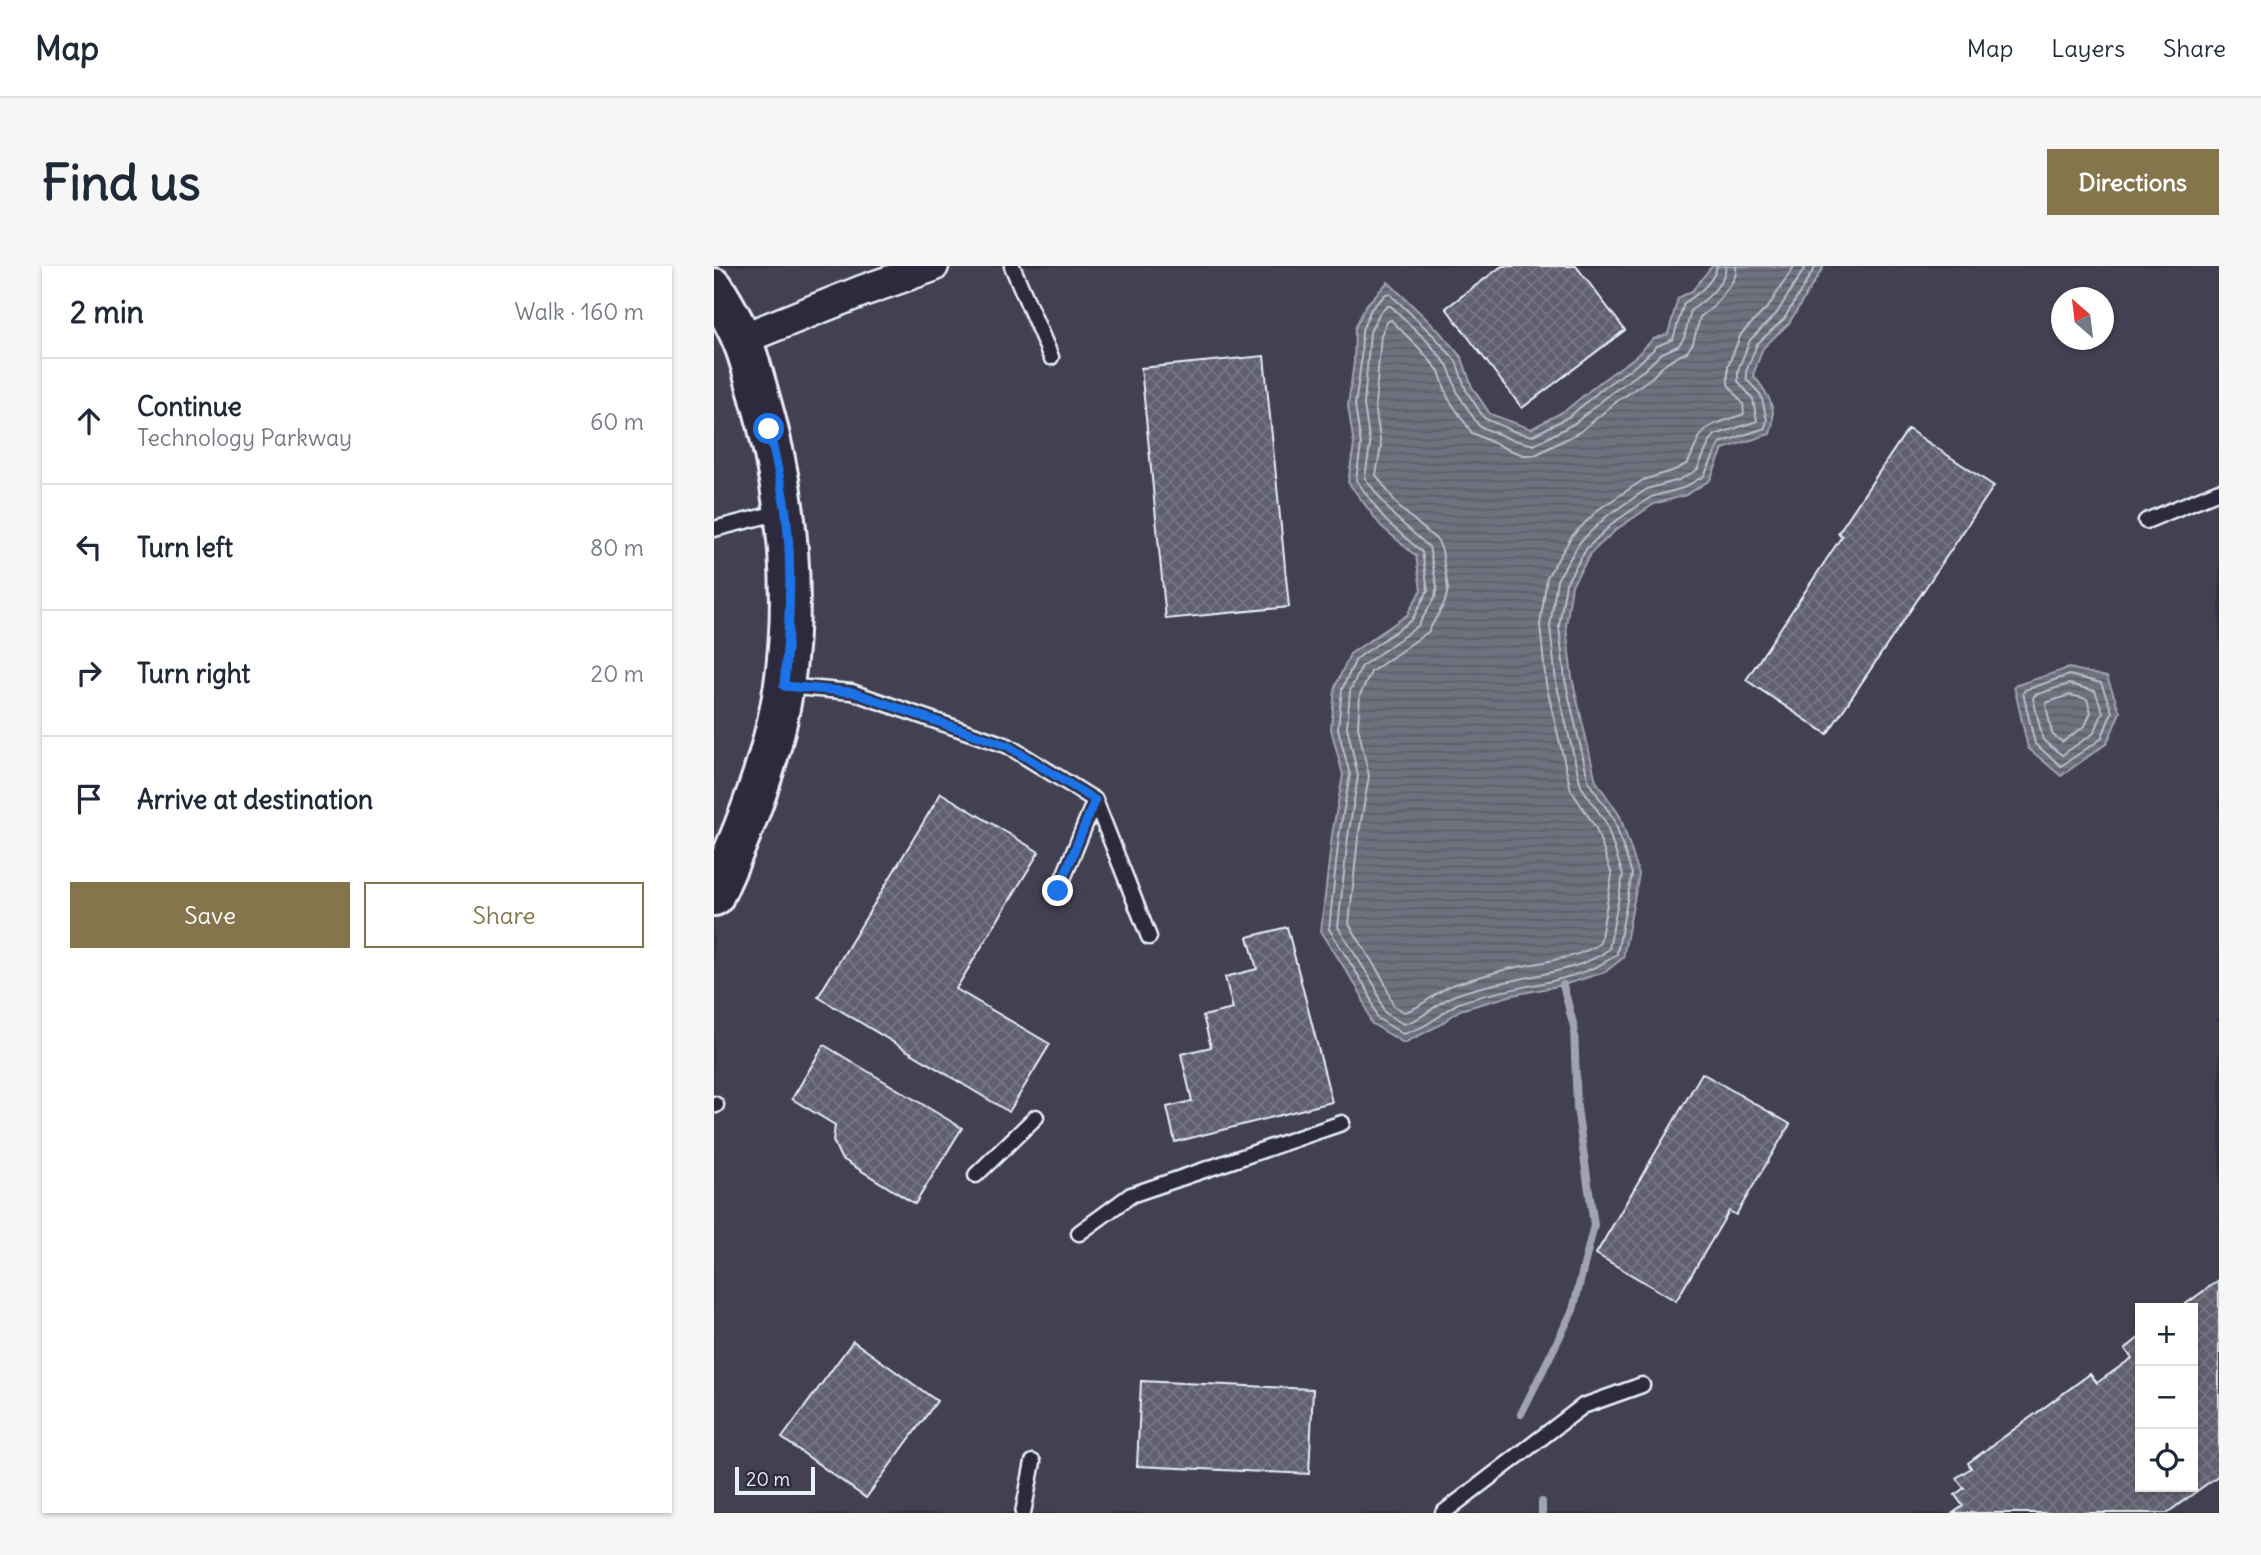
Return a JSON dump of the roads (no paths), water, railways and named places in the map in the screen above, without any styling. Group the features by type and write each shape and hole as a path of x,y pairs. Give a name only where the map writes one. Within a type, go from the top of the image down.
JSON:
{"street":[{"path":"742,339 933,266"},
{"path":"714,288 742,339 769,429 785,511 789,551 789,629 784,686 768,755 746,824 714,896"}],"lane":[{"path":"1012,266 1051,357"},
{"path":"2146,521 2219,491"},
{"path":"714,529 785,511"},
{"path":"784,686 852,692 1008,746 1095,800 1149,937"},
{"path":"1058,891 1095,800"},
{"path":"976,1175 1036,1117"},
{"path":"1079,1233 1132,1195 1342,1123"},
{"path":"1443,1513 1583,1406 1642,1385"},
{"path":"1023,1513 1033,1462"}],"water":[{"path":"1712,266 1824,266 1789,323 1763,348 1753,375 1763,388 1773,410 1770,434 1723,449 1710,480 1686,495 1654,504 1617,529 1592,552 1572,585 1566,626 1572,678 1596,781 1620,816 1639,874 1623,958 1605,972 1460,1010 1438,1026 1404,1043 1371,1023 1361,994 1321,931 1332,835 1343,775 1331,729 1335,687 1350,654 1407,615 1421,590 1416,556 1381,526 1348,482 1354,445 1348,406 1355,328 1366,305 1388,282 1439,331 1462,358 1472,387 1490,414 1531,429 1566,410 1635,357 1653,339 1668,334 1678,298 1692,291"},
{"path":"2069,668 2107,677 2120,712 2107,743 2061,776 2028,748 2014,686"}],"waterway":[{"path":"1521,1414 1573,1310 1594,1225 1577,1108 1574,1027 1563,985"},
{"path":"1542,1502 1542,1513"}]}
